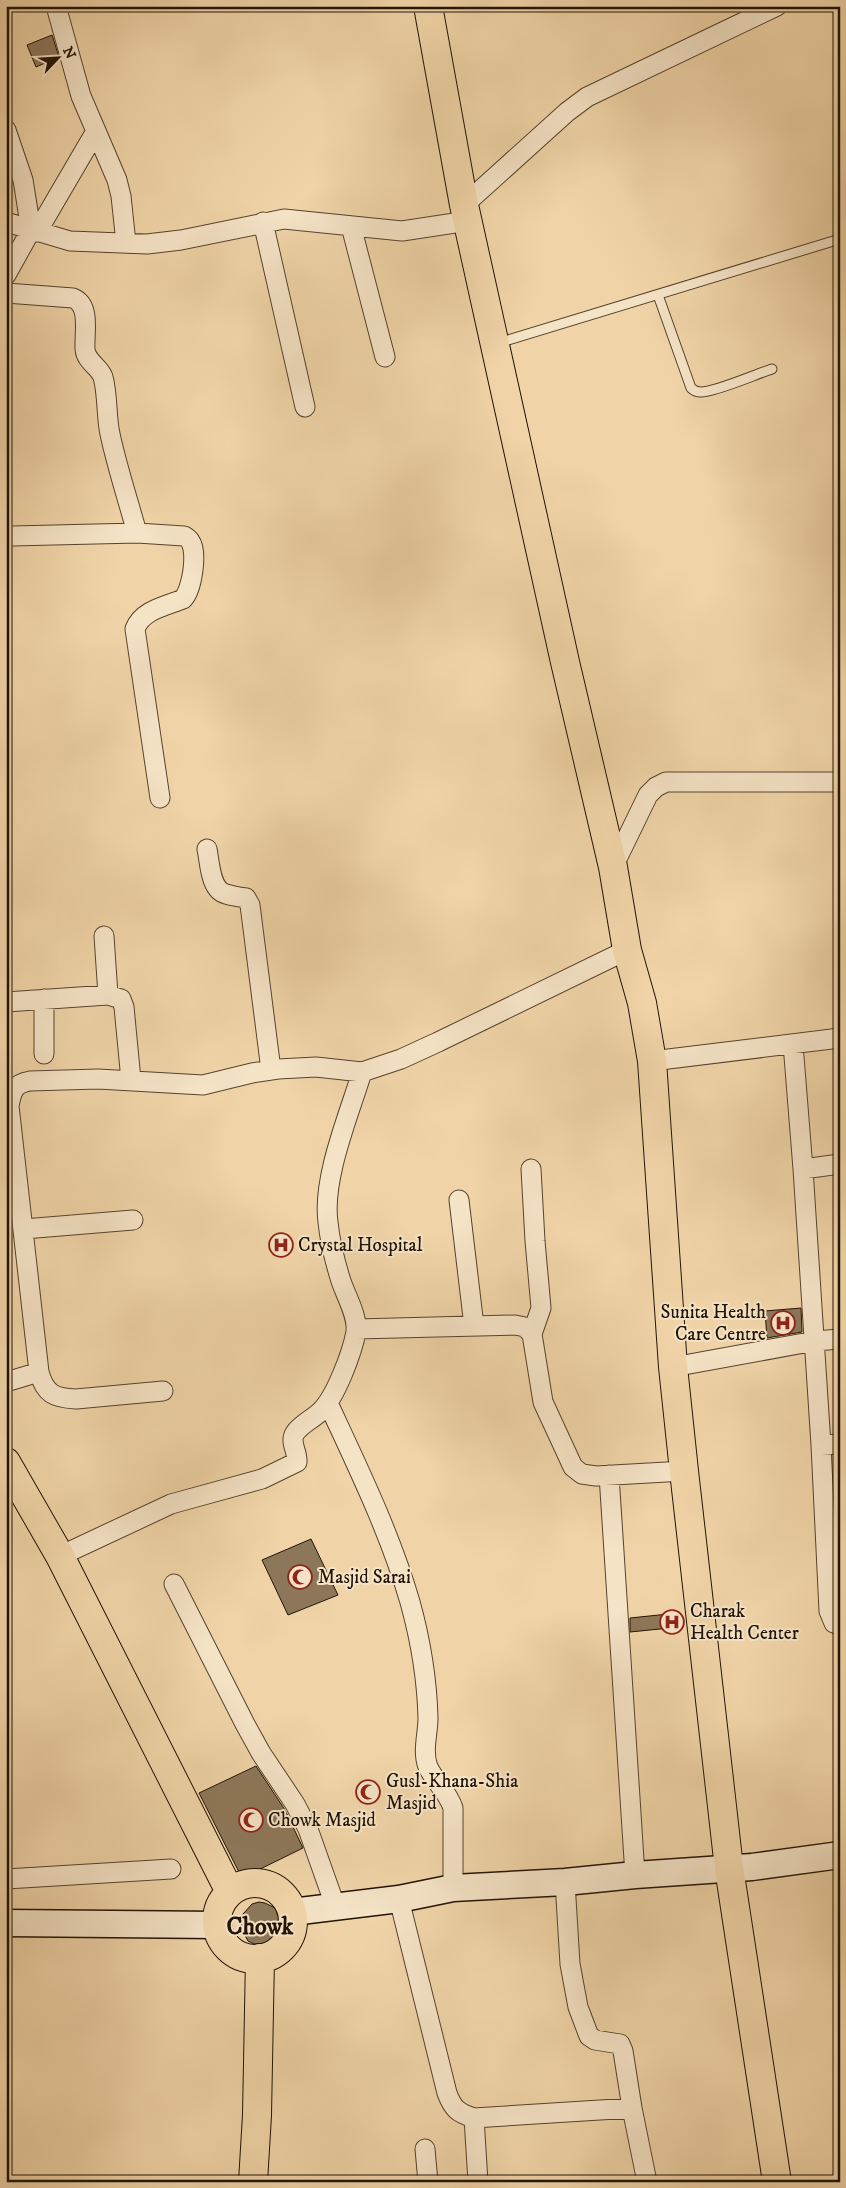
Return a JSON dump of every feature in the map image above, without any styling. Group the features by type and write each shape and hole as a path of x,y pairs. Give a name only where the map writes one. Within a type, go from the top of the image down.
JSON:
{"main road":[{"path":"428,6 466,213 565,662 613,867 627,950 642,1003 652,1061 674,1366 684,1471 729,1868 777,2182"},
{"path":"6,1462 60,1556 230,1892"},
{"path":"254,1882 268,1884 279,1891 287,1900 292,1912 292,1930 288,1939 276,1952 260,1958 250,1958 232,1950 220,1935 218,1913 223,1901 230,1892 242,1885 254,1882"},
{"path":"253,2182 257,2115 260,1958"}],"street":[{"path":"56,6 81,96 117,180 126,243"},
{"path":"6,222 82,243 147,244 181,240 263,222 298,219 409,231 466,213 567,112 587,97 777,6"},
{"path":"6,130 23,180 34,231"},
{"path":"6,275 96,131"},
{"path":"263,222 305,407"},
{"path":"351,226 385,357"},
{"path":"6,293 73,298 79,300 83,307 85,352 88,360 99,369 103,378 110,434 136,534"},
{"path":"12,536 136,534 184,536 190,540 194,549 191,584 188,594 183,599 146,614 138,620 135,629 160,798"},
{"path":"613,867 648,795 656,787 666,782 840,782"},
{"path":"207,849 214,882 218,890 224,894 246,898 250,905 271,1070"},
{"path":"104,936 108,995"},
{"path":"163,1391 76,1399 62,1398 51,1394 42,1384 28,1292 24,1230 8,1106 12,1089 19,1083 30,1081 98,1079 202,1085 271,1070 316,1067 362,1072 383,1066 438,1042 627,950"},
{"path":"6,1002 108,995 121,999 124,1007 131,1080"},
{"path":"44,1000 44,1054"},
{"path":"652,1061 840,1038"},
{"path":"793,1044 815,1341 831,1445 829,1611 834,1623 840,1625"},
{"path":"60,1556 171,1504 262,1479 297,1462 298,1455 292,1439 295,1432 321,1411 335,1392 356,1329 353,1313 333,1253 327,1200 335,1158 362,1072"},
{"path":"803,1169 840,1164"},
{"path":"531,1169 541,1308 532,1334 542,1402 573,1467 582,1474 609,1475 684,1471"},
{"path":"460,1200 474,1326"},
{"path":"24,1230 133,1220"},
{"path":"356,1329 515,1325 525,1327 532,1334"},
{"path":"674,1366 815,1341 840,1339"},
{"path":"6,1382 39,1372"},
{"path":"328,1403 378,1512 410,1603 426,1691 428,1720 426,1752 428,1766 449,1796 453,1808 453,1888"},
{"path":"609,1475 635,1874"},
{"path":"174,1584 245,1724 261,1753 295,1804 308,1829 336,1908"},
{"path":"292,1912 399,1899 453,1888 565,1882 635,1874 752,1867 840,1855"},
{"path":"6,1879 171,1869"},
{"path":"565,1882 570,1964 578,2007 589,2036 595,2040 620,2044 623,2051 647,2182"},
{"path":"399,1899 452,2107 459,2113 474,2118 632,2108"},
{"path":"6,1923 218,1925"},
{"path":"474,2118 478,2182"},
{"path":"425,2149 428,2182"}],"lane":[{"path":"495,344 840,239"},
{"path":"658,295 691,388 695,391 702,392 714,389 772,369"}],"building":[{"path":"52,35 59,57 36,67 27,45"},
{"path":"801,1308 802,1332 767,1338 765,1311"},
{"name":"Masjid Sarai","path":"311,1539 338,1595 288,1615 262,1560"},
{"path":"678,1613 680,1627 630,1632 630,1618"},
{"name":"Chowk Masjid","path":"256,1766 285,1810 303,1848 242,1878 199,1793"},
{"path":"259,1902 277,1909 277,1914 283,1923 280,1934 270,1944 254,1944 248,1941 241,1928 243,1914 252,1904"}],"place":[{"name":"Crystal Hospital","path":"281,1245"},
{"name":"Sunita Health Care Centre","path":"783,1323"},
{"name":"Masjid Sarai","path":"300,1577"},
{"name":"Charak Health Center","path":"672,1622"},
{"name":"Gusl-Khana-Shia Masjid","path":"368,1792"},
{"name":"Chowk Masjid","path":"251,1820"}],"district":[{"name":"Chowk","path":"260,1927"}]}
